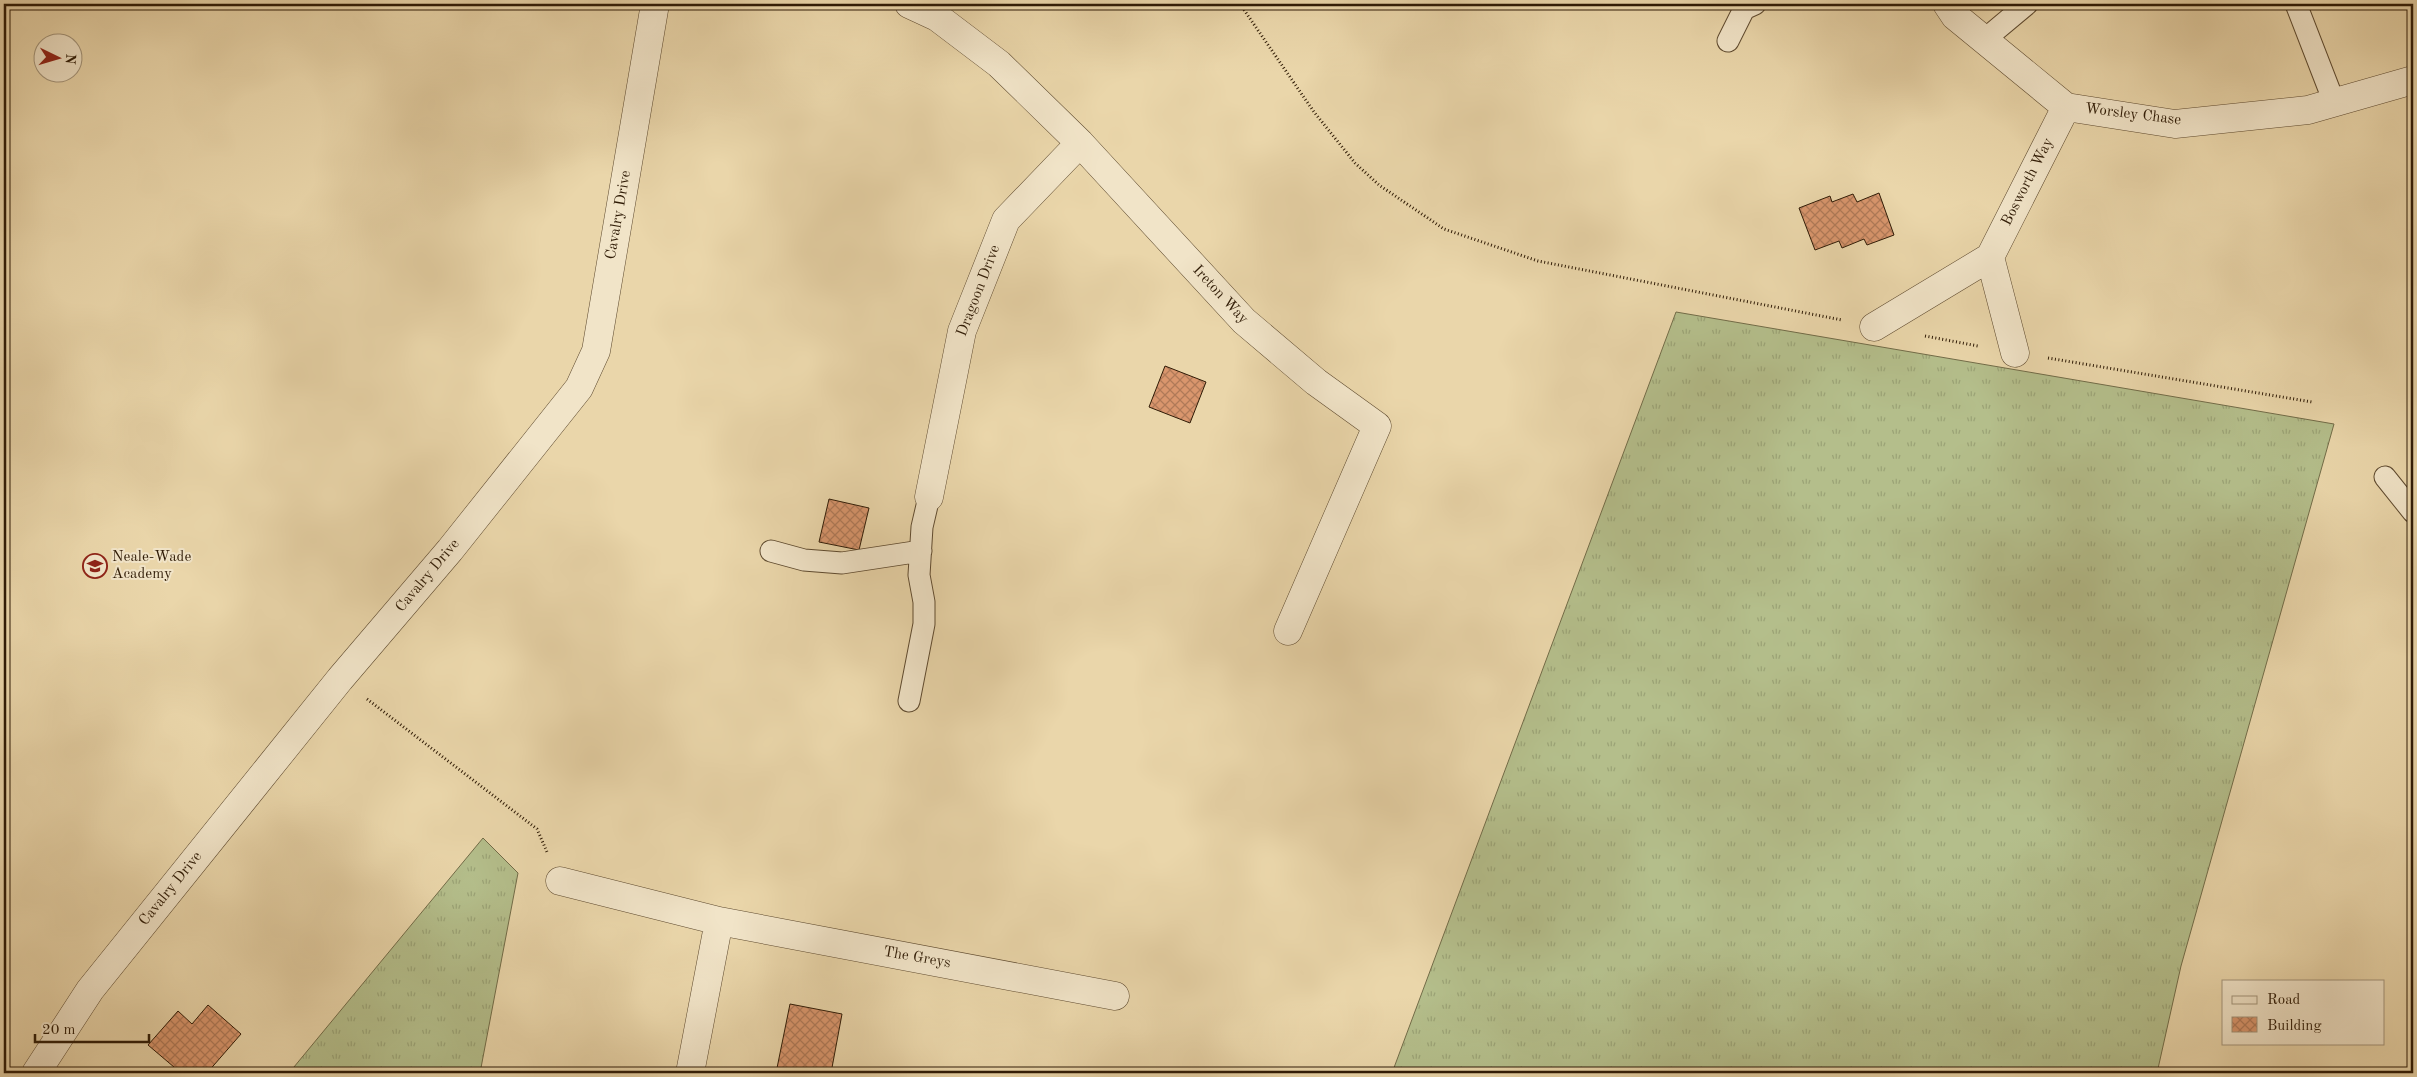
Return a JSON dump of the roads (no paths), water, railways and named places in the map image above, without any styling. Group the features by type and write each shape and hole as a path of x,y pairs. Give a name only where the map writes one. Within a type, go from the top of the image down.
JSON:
{"street":[{"name":"Cavalry Drive","path":"36,1073 90,990 340,679 450,550 579,388 596,351 655,4"},
{"name":"Ireton Way","path":"909,4 936,17 999,64 1080,143 1244,321 1316,382 1377,426 1288,631"},
{"name":"Worsley Chase","path":"1947,4 1955,16 2066,106 2175,124 2308,110 2413,80"},
{"name":"Bosworth Way","path":"1990,257 2066,106"},
{"name":"Dragoon Drive","path":"929,497 962,331 1006,220 1080,143"},
{"path":"1874,326 1990,257 2015,353"},
{"name":"The Greys","path":"560,881 720,922 1115,996"},
{"path":"690,1073 720,922"}],"lane":[{"path":"1728,41 1744,10 1755,4"},
{"path":"1984,40 2027,4"},
{"path":"2296,4 2334,102"},
{"path":"2385,478 2413,512"},
{"path":"909,701 924,624 924,602 919,575 922,527 929,497"},
{"path":"771,551 804,560 842,562 921,551"}],"place":[{"name":"Neale-Wade Academy","path":"95,566"}]}
